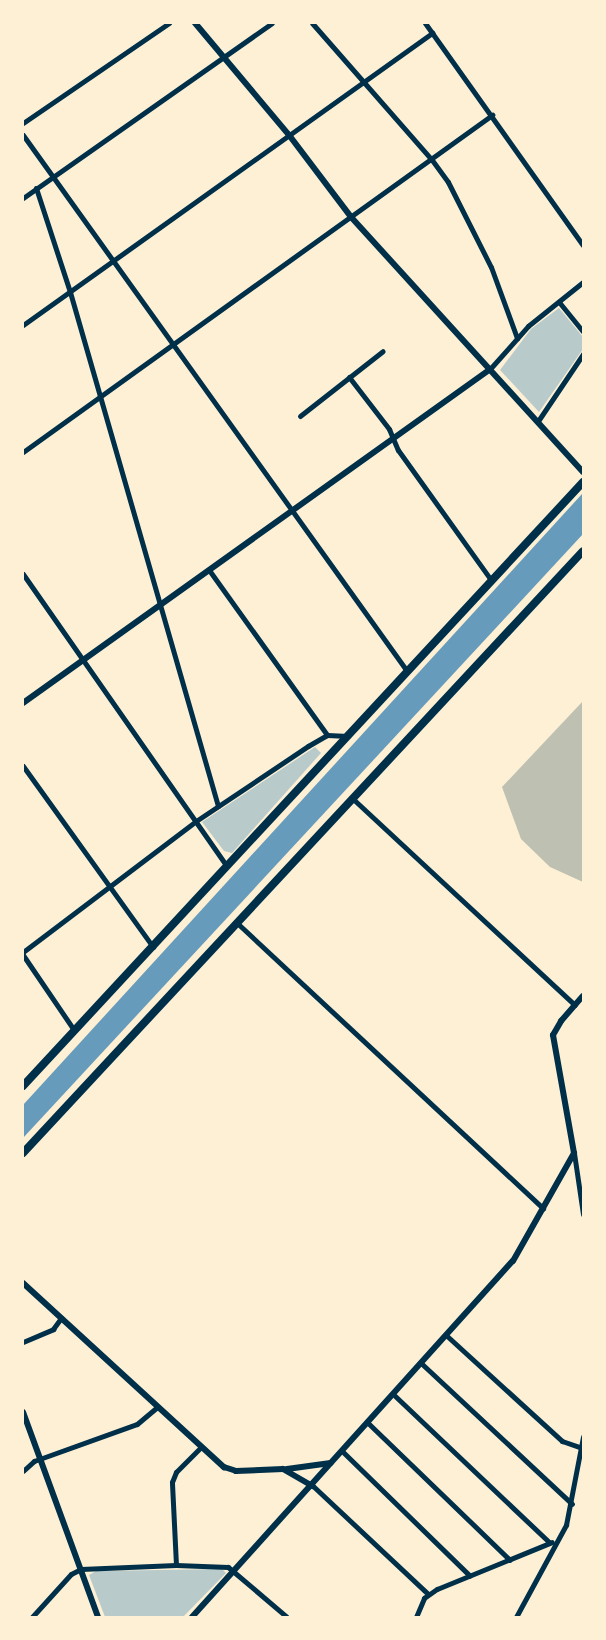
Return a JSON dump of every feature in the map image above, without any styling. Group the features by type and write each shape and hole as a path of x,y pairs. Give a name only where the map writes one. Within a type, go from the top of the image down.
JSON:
{"highway":[{"path":"23,1086 583,482"},
{"path":"23,1153 351,797 583,551"}],"street":[{"path":"23,123 169,23"},
{"path":"195,23 289,135 351,217 583,472"},
{"path":"23,198 272,23"},
{"path":"312,23 432,160 477,237 517,338"},
{"path":"425,23 583,245"},
{"path":"23,325 432,33"},
{"path":"23,452 492,115"},
{"path":"23,135 407,671"},
{"path":"36,188 71,292 218,806"},
{"path":"23,703 489,370 506,354 517,338 583,282"},
{"path":"559,302 583,332"},
{"path":"300,416 383,351"},
{"path":"538,421 583,355"},
{"path":"349,377 491,580"},
{"path":"209,570 327,735"},
{"path":"23,574 227,866"},
{"path":"74,1030 23,953 218,806 327,735 348,736"},
{"path":"23,766 108,889 153,947"},
{"path":"351,797 575,1005"},
{"path":"236,922 543,1208"},
{"path":"583,996 553,1035 583,1214"},
{"path":"192,1617 507,1269 574,1153"},
{"path":"23,1283 156,1407 230,1471 316,1468 333,1463"},
{"path":"23,1342 53,1329 61,1318"},
{"path":"447,1336 562,1441 582,1448"},
{"path":"422,1364 572,1504"},
{"path":"394,1395 549,1542"},
{"path":"23,1471 41,1458 137,1424 156,1407"},
{"path":"23,1412 99,1617"},
{"path":"368,1423 510,1560"},
{"path":"516,1617 558,1541 572,1504 583,1437"},
{"path":"176,1565 173,1475 201,1447"},
{"path":"342,1452 470,1576"},
{"path":"283,1469 313,1486 428,1594"},
{"path":"416,1617 428,1594 549,1542 558,1541"},
{"path":"32,1617 71,1574 81,1569 176,1565 222,1566 235,1570 287,1617"}],"shaded area":[{"path":"559,308 583,337 583,349 539,412 500,370 531,329"},
{"path":"315,747 321,753 232,853 224,851 202,822"},
{"path":"222,1569 226,1573 183,1617 105,1617 89,1575 96,1571"}],"water":[{"path":"582,494 583,534 23,1138 23,1105"}],"building":[{"path":"583,701 583,882 550,867 521,839 502,787"}]}
